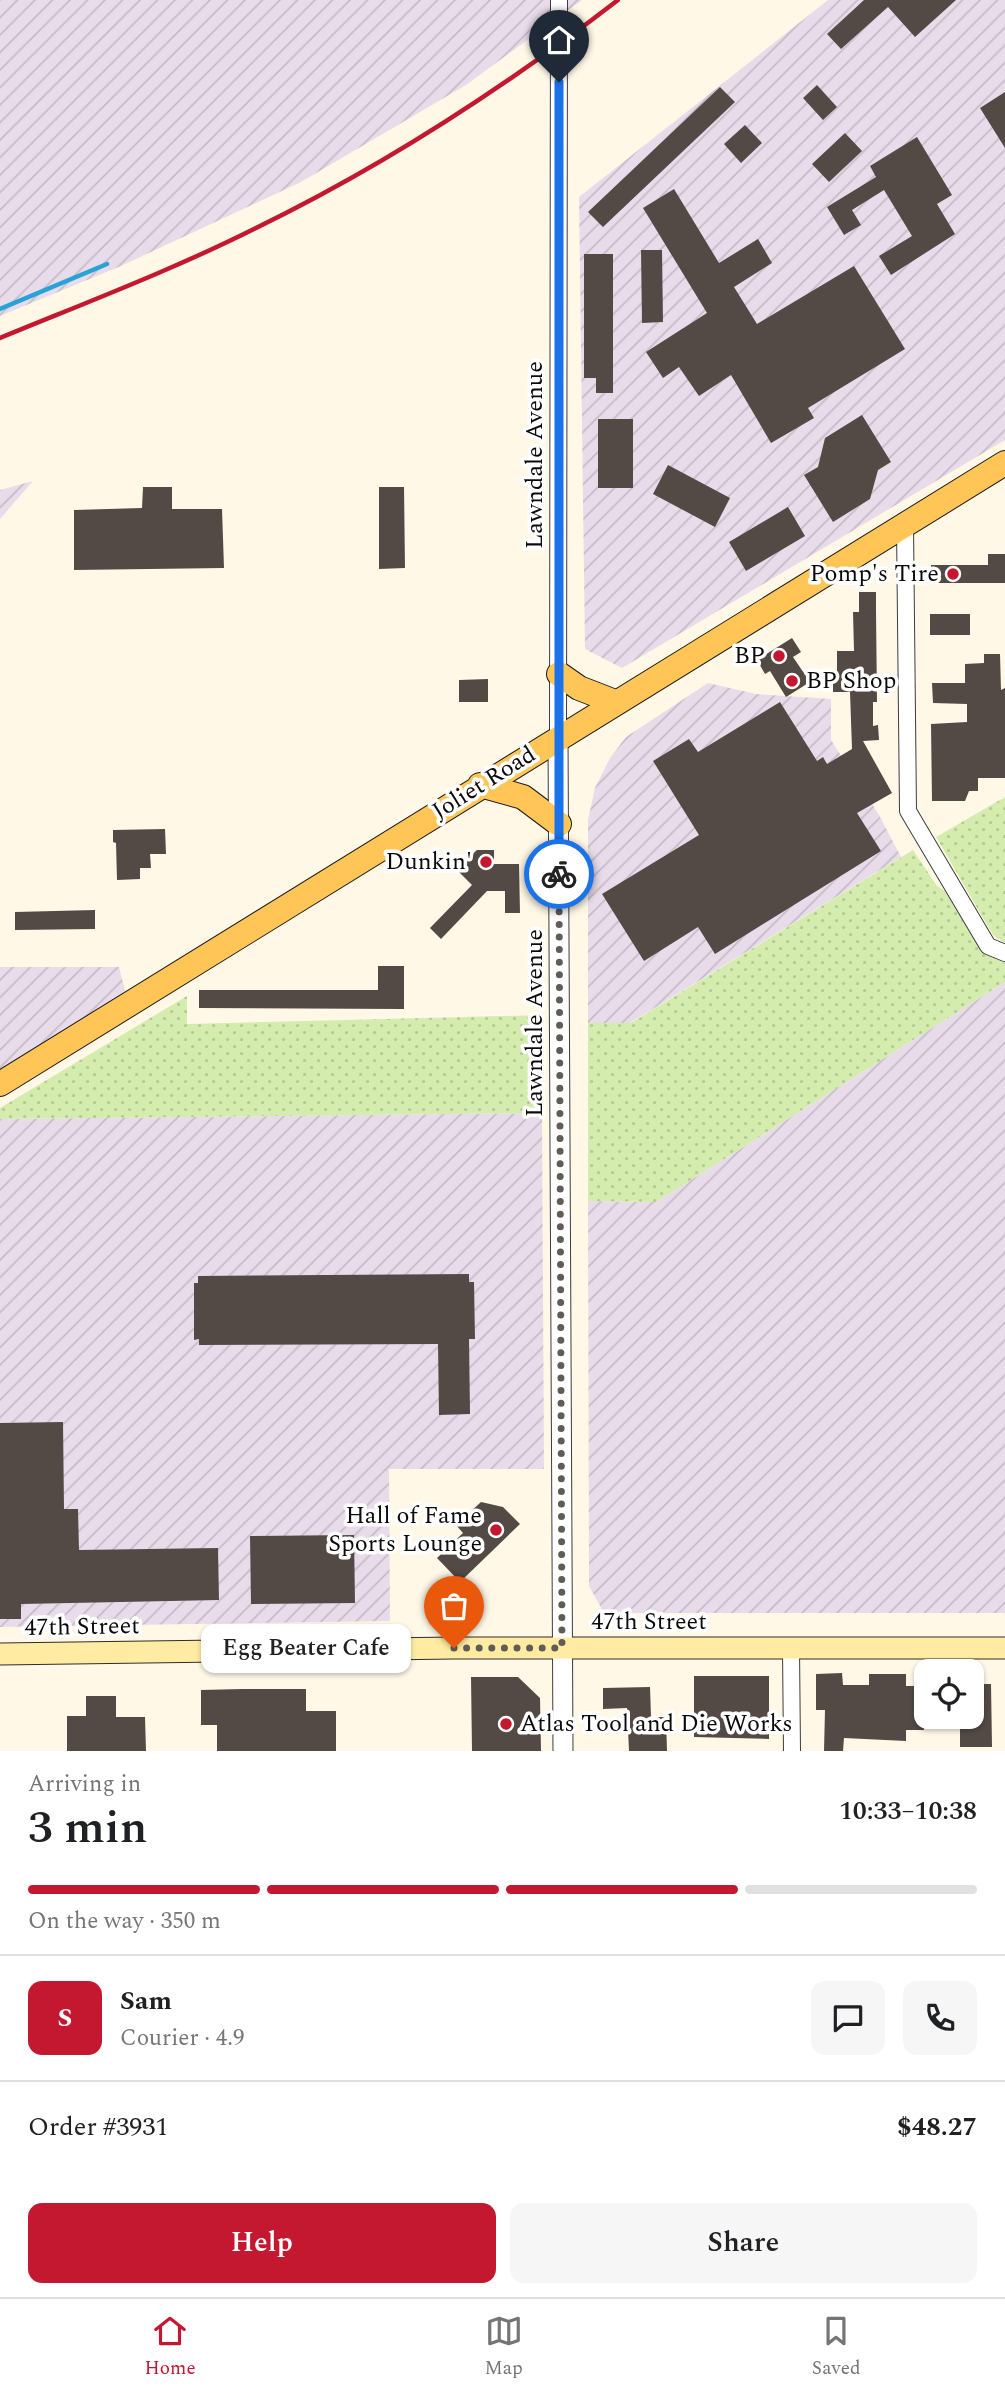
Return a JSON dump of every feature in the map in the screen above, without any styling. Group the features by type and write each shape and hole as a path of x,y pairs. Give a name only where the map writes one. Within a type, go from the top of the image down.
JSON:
{"main road":[{"name":"Joliet Road","path":"0,1084 558,736 1005,463"},
{"path":"559,674 579,688 615,702"},
{"path":"480,785 523,797 559,824"},
{"name":"47th Street","path":"0,1654 562,1648 1005,1648"}],"street":[{"name":"Lawndale Avenue","path":"559,0 558,736 563,1751"},
{"path":"905,525 908,810 988,946 1003,953"},
{"path":"791,1648 792,1751"}],"shaded area":[{"path":"0,0 582,0 466,85 301,182 121,266 0,316"},
{"path":"828,0 1005,0 1005,440 622,668 585,649 579,197"},
{"path":"33,481 0,519 0,490"},
{"path":"708,683 756,694 831,699 831,740 879,815 901,857 630,1023 588,1023 588,820 595,788 610,758 626,737"},
{"path":"0,967 119,967 127,999 0,1079"},
{"path":"1005,982 1005,1613 604,1613 589,1586 588,1201 656,1202"},
{"path":"542,1113 544,1469 389,1469 390,1621 0,1627 0,1119"}],"green space":[{"path":"1005,797 1005,943 993,935 936,837"},
{"path":"913,850 937,886 945,891 984,953 1005,963 1005,982 656,1202 588,1201 588,1023 631,1023"},
{"path":"187,996 187,1024 544,1015 542,1113 0,1119 0,1108"}],"building":[{"path":"864,0 956,0 915,37 888,7 841,49 827,34"},
{"path":"817,85 837,107 823,120 803,98"},
{"path":"720,87 735,102 603,227 588,212"},
{"path":"1005,92 1005,148 980,108"},
{"path":"745,125 762,143 741,163 724,144"},
{"path":"845,133 862,151 829,182 812,164"},
{"path":"917,137 952,195 937,204 955,234 891,275 879,256 912,236 884,190 852,210 861,225 844,235 827,207 876,177 870,166"},
{"path":"674,189 719,263 758,239 772,263 734,287 757,324 854,266 905,349 808,408 814,418 771,443 731,375 699,396 679,367 663,378 646,352 707,313 643,208"},
{"path":"641,250 662,250 663,322 642,323"},
{"path":"584,254 613,254 613,393 596,393 596,378 584,378"},
{"path":"862,415 891,462 878,470 870,499 833,522 804,475 818,467 825,438"},
{"path":"598,419 633,419 633,488 598,488"},
{"path":"668,465 730,498 715,527 653,494"},
{"path":"143,487 172,487 172,509 222,509 224,568 74,570 74,510 142,508"},
{"path":"379,487 404,487 405,568 379,569"},
{"path":"788,507 805,536 746,571 729,542"},
{"path":"988,554 1005,554 1005,583 931,583 931,565 988,565"},
{"path":"859,592 876,592 877,702 873,702 873,726 878,725 879,740 863,741 892,793 857,813 881,851 715,954 698,927 644,961 602,894 699,835 653,761 689,739 698,752 780,702 817,761 823,757 827,764 852,749 850,692 833,692 833,675 837,675 837,651 854,651 853,612 859,612"},
{"path":"930,614 970,614 970,635 930,635"},
{"path":"792,638 801,652 793,657 810,682 786,697 770,671 765,674 757,660"},
{"path":"984,654 1000,654 1001,690 1005,688 1005,778 978,778 978,791 969,791 965,801 932,801 931,724 967,722 967,704 933,703 932,683 965,683 965,664 984,663"},
{"path":"488,679 488,702 459,702 459,680"},
{"path":"165,829 166,854 150,854 151,868 140,868 140,879 117,880 113,830"},
{"path":"477,850 494,850 494,864 519,864 520,913 505,913 505,891 487,891 441,939 430,928 472,885 456,869"},
{"path":"95,910 95,929 15,930 15,912"},
{"path":"378,966 404,966 404,1009 199,1008 199,990 378,990"},
{"path":"469,1274 469,1282 474,1282 475,1339 469,1339 470,1414 439,1415 438,1344 199,1345 199,1339 194,1340 194,1283 198,1283 198,1276"},
{"path":"63,1422 64,1509 78,1509 79,1550 218,1548 219,1600 21,1604 21,1619 0,1619 0,1423"},
{"path":"481,1502 503,1507 520,1524 460,1582 437,1558 463,1533 456,1525"},
{"path":"354,1535 355,1603 251,1604 250,1536"},
{"path":"842,1673 843,1685 869,1685 869,1674 906,1674 906,1686 914,1686 914,1729 924,1730 906,1730 906,1741 844,1738 843,1751 824,1751 825,1710 816,1710 816,1674"},
{"path":"694,1676 769,1676 769,1739 694,1737"},
{"name":"Atlas Tool and Die Works","path":"471,1677 518,1677 540,1698 541,1751 472,1751"},
{"path":"984,1684 991,1684 992,1747 960,1747 960,1729 984,1729"},
{"path":"650,1687 651,1717 666,1717 667,1751 629,1751 627,1708 603,1709 603,1688"},
{"path":"306,1689 306,1711 336,1711 336,1751 217,1751 217,1725 201,1725 201,1690"},
{"path":"86,1696 116,1696 116,1717 145,1717 146,1751 67,1751 67,1716 86,1716"}],"waterway":[{"path":"0,309 107,264"}],"railway":[{"path":"0,338 192,258 350,179 487,95 618,0"}],"way so far":[{"path":"454,1648 562,1648 559,874"}],"place":[{"name":"Pomp's Tire","path":"953,574"},
{"name":"BP","path":"779,656"},
{"name":"BP Shop","path":"792,681"},
{"name":"Dunkin'","path":"486,862"},
{"name":"Hall of Fame Sports Lounge","path":"496,1530"},
{"name":"Egg Beater Cafe","path":"454,1648"},
{"name":"Atlas Tool and Die Works","path":"506,1724"}],"route":[{"path":"559,82 559,874"}]}
